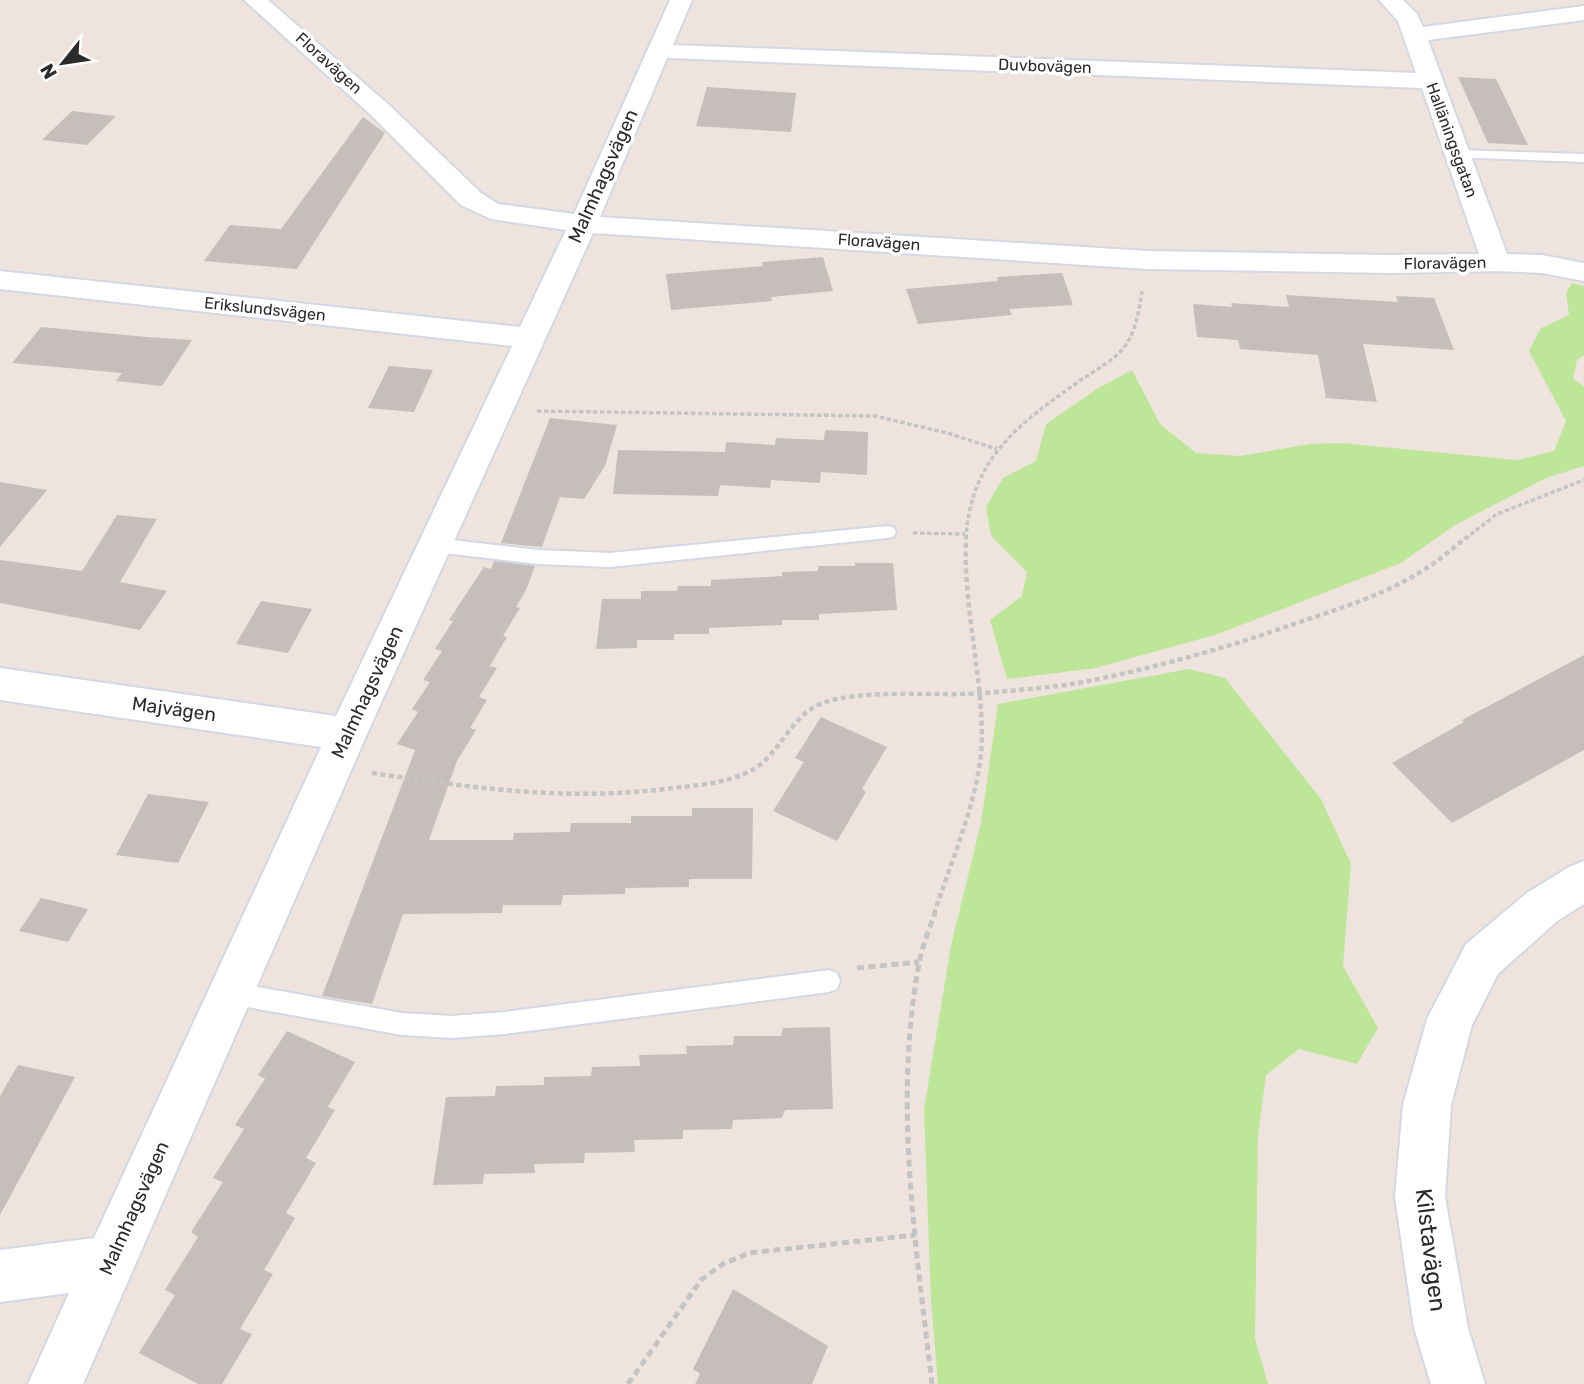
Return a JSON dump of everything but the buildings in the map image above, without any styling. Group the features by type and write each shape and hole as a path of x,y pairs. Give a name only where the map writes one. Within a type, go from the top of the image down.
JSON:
{"street":[{"name":"Floravägen","path":"255,0 379,109 471,199 491,211 583,224 1147,260 1376,264 1496,262 1542,264 1584,272"},
{"name":"Malmhagsvägen","path":"55,1384 340,751 583,224 681,0"},
{"name":"Halläningsgatan","path":"1390,0 1414,18 1430,81 1496,262"},
{"path":"1414,18 1584,13"},
{"name":"Duvbovägen","path":"659,51 1430,81"},
{"name":"Erikslundsvägen","path":"0,280 530,338"},
{"name":"Majvägen","path":"0,684 340,751"},
{"name":"Kilstavägen","path":"1458,1384 1441,1328 1420,1197 1427,1105 1450,1019 1482,959 1542,907 1584,881"},
{"path":"0,1276 110,1262"}],"lane":[{"path":"1457,154 1584,158"},
{"path":"435,545 539,557 610,560 887,532"},
{"path":"231,993 364,1019 451,1027 505,1023 829,981"}],"path":[{"path":"932,1384 915,1235 907,1098 919,962 978,777 983,752 981,693 964,564 965,534 977,487 997,449 1049,403 1114,357 1126,345 1136,325 1147,260"},
{"path":"497,410 875,416 947,433 997,449"},
{"path":"340,751 492,791 586,795 645,792 717,783 752,770 765,760 797,720 822,703 859,697 981,693 1076,682 1153,666 1254,638 1372,598 1426,569 1497,514 1584,480"},
{"path":"887,532 965,534"},
{"path":"829,981 846,969 919,962"},
{"path":"628,1384 701,1280 723,1264 749,1253 915,1235"}],"green space":[{"path":"1572,283 1584,286 1584,355 1577,360 1573,379 1584,386 1584,466 1546,478 1455,525 1401,563 1218,634 1096,668 1007,679 990,620 1022,596 1027,572 991,536 986,507 1003,478 1036,461 1046,424 1097,389 1132,370 1160,424 1196,453 1240,456 1310,444 1341,443 1517,460 1554,451 1566,421 1529,351 1541,328 1569,315 1566,293"},
{"path":"1189,669 1225,678 1321,799 1351,864 1343,966 1378,1028 1357,1064 1299,1049 1266,1075 1258,1135 1255,1339 1268,1384 938,1384 931,1301 924,1110 951,945 981,823 998,704"}]}
